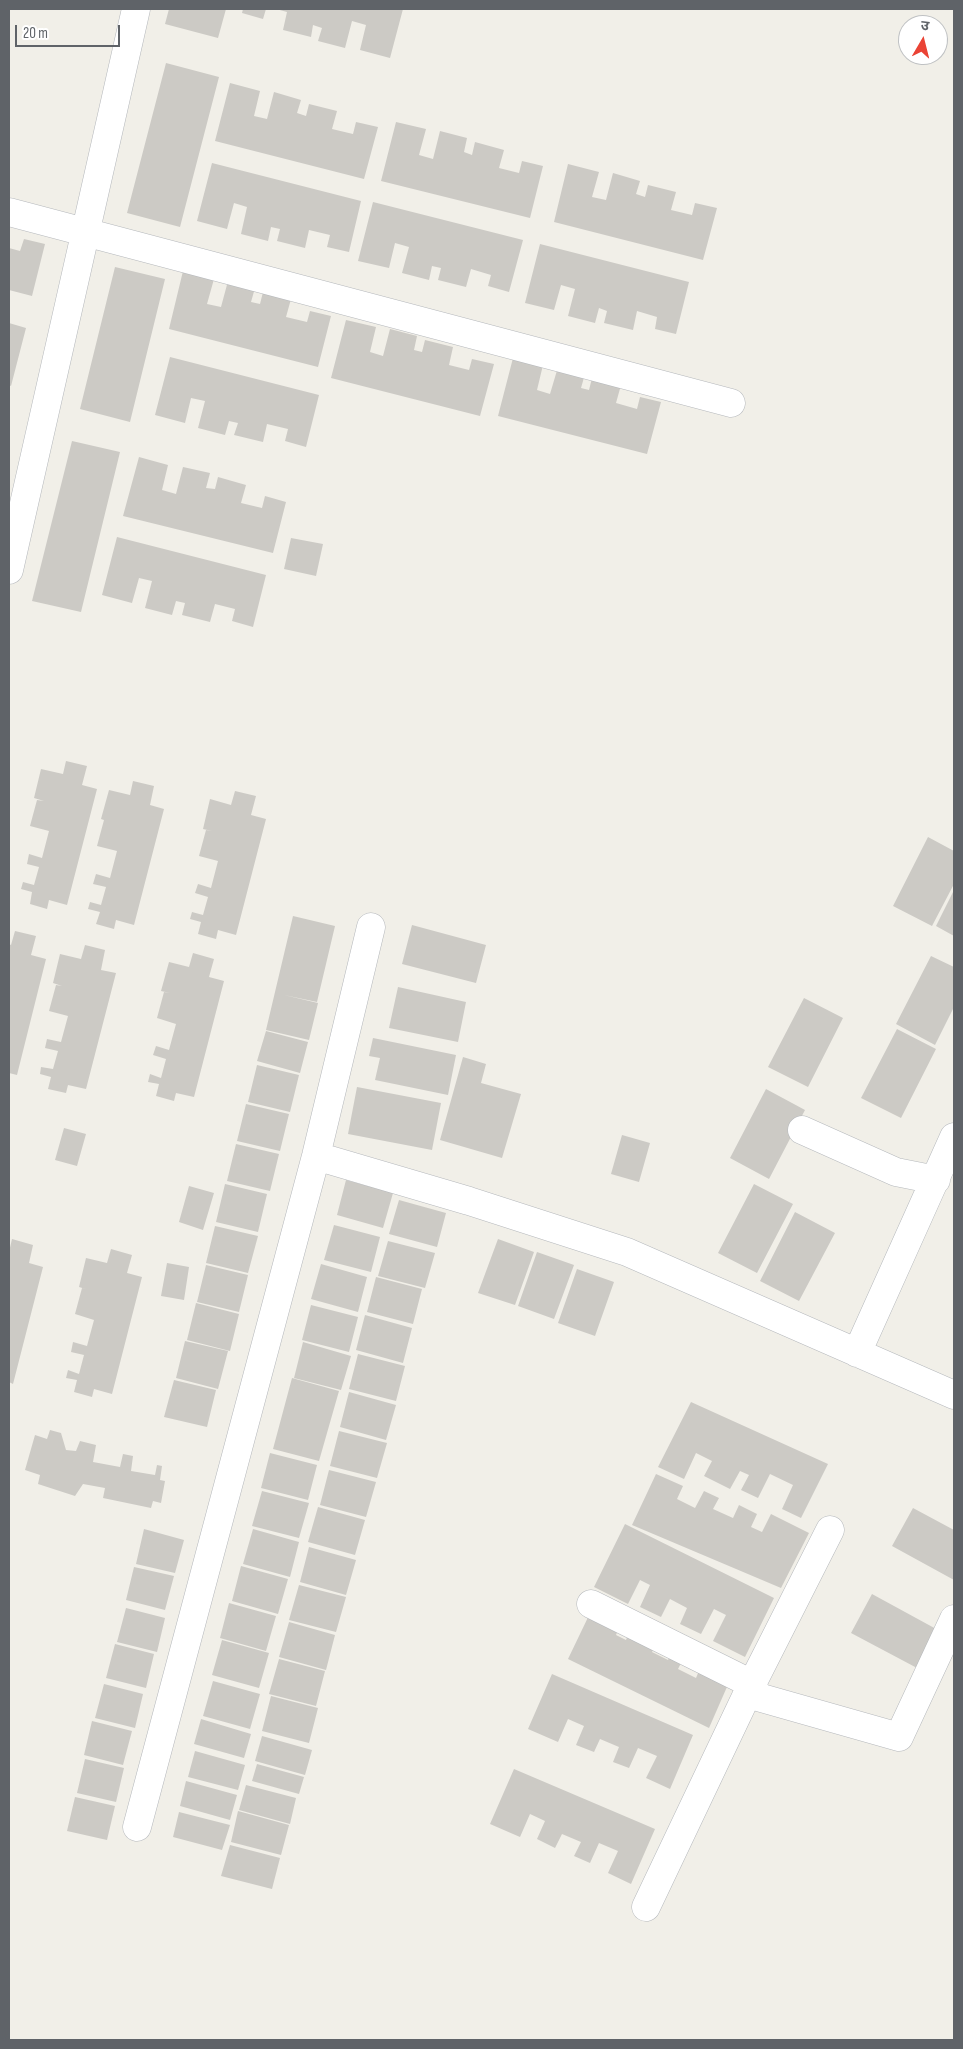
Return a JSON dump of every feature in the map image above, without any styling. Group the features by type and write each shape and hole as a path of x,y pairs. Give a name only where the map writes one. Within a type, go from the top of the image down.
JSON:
{"street":[{"path":"9,570 136,9"},
{"path":"9,212 731,403"},
{"path":"137,1827 316,1156 371,927"},
{"path":"802,1130 896,1172 936,1180"},
{"path":"857,1353 954,1137"},
{"path":"316,1156 470,1201 628,1252 954,1395"},
{"path":"646,1907 752,1684 830,1530"},
{"path":"591,1604 752,1684 758,1697 899,1737 954,1619"}],"building":[{"path":"169,9 226,9 218,38 165,24"},
{"path":"243,9 266,9 263,19 242,13"},
{"path":"276,9 403,9 390,58 360,50 366,25 352,21 345,48 318,41 322,28 313,25 311,37 283,30 287,12"},
{"path":"166,63 219,77 180,227 127,213"},
{"path":"230,83 260,91 254,116 267,119 274,92 301,100 297,113 306,116 309,104 337,111 332,129 353,134 356,122 378,127 364,179 215,141"},
{"path":"396,122 426,129 419,155 433,159 440,131 467,138 464,152 472,155 475,142 504,150 499,168 519,173 522,161 543,166 530,218 381,181"},
{"path":"212,163 361,201 349,252 327,247 330,235 309,230 305,248 277,241 280,229 271,227 268,241 241,234 247,207 234,203 227,229 197,221"},
{"path":"568,164 599,172 592,197 606,200 613,173 640,181 636,194 645,197 648,185 676,192 671,210 692,215 695,203 717,208 703,260 554,222"},
{"path":"373,202 523,240 509,292 488,286 491,275 471,269 466,287 438,280 441,268 432,266 429,280 402,273 409,247 395,243 389,268 358,261"},
{"path":"24,239 45,244 32,296 9,290 9,248 20,251"},
{"path":"540,244 689,282 676,334 655,329 657,317 637,311 633,330 604,323 607,311 599,308 595,323 568,316 575,289 561,285 554,310 525,303"},
{"path":"115,267 165,279 130,422 80,409"},
{"path":"183,271 214,279 207,304 221,307 228,281 255,288 251,302 260,304 263,292 291,299 286,317 307,322 310,311 331,316 318,367 169,329"},
{"path":"346,320 376,327 370,352 383,356 390,329 417,336 414,350 422,352 425,340 453,347 449,365 469,370 472,359 494,364 480,416 331,378"},
{"path":"9,323 26,328 11,386 9,385"},
{"path":"170,357 319,395 306,447 285,441 288,429 267,424 263,442 234,435 238,423 229,421 225,435 198,428 205,401 191,398 185,423 155,415"},
{"path":"513,358 543,365 537,390 550,394 558,367 585,374 581,388 589,390 592,378 621,385 616,403 637,409 640,397 661,402 647,454 498,416"},
{"path":"72,441 120,452 81,612 32,601"},
{"path":"139,457 168,465 162,490 176,494 183,467 210,473 206,488 215,489 218,477 246,485 241,503 262,508 265,496 286,502 273,553 123,516"},
{"path":"117,537 266,575 253,627 232,621 235,609 215,604 210,622 182,615 185,603 176,601 172,615 145,608 152,581 139,578 132,603 102,595"},
{"path":"291,538 323,544 316,576 284,569"},
{"path":"66,761 87,766 82,785 97,789 67,905 49,900 47,909 30,904 32,892 21,889 23,882 34,885 39,867 27,864 29,854 42,858 49,831 30,826 37,800 44,801 34,798 41,769 63,774"},
{"path":"133,781 154,786 150,805 164,809 134,925 116,920 114,929 96,924 100,912 88,909 90,902 101,905 106,887 93,884 96,874 110,878 117,851 97,846 104,820 101,819 109,790 130,795"},
{"path":"235,791 256,796 251,815 266,819 236,935 218,930 216,939 198,934 201,922 190,919 192,912 203,915 208,897 195,893 198,884 211,888 218,861 199,856 206,830 212,831 203,829 210,799 231,805"},
{"path":"928,837 954,851 954,884 932,926 893,906"},
{"path":"954,890 954,936 936,926"},
{"path":"293,916 335,926 317,1002 284,995 318,1003 309,1040 266,1030"},
{"path":"412,925 486,945 476,983 402,964"},
{"path":"15,931 36,936 31,955 46,959 17,1075 9,1073 9,944 11,945"},
{"path":"85,945 105,950 101,970 116,973 86,1089 68,1085 66,1093 48,1089 51,1077 40,1074 41,1067 53,1069 58,1051 45,1048 47,1039 61,1042 68,1016 49,1011 56,985 62,986 53,983 60,954 81,959"},
{"path":"193,953 214,959 209,977 224,981 194,1097 176,1093 174,1101 156,1096 159,1084 148,1082 150,1074 161,1078 166,1059 153,1055 156,1046 169,1050 176,1024 157,1018 164,992 170,993 161,991 169,962 189,967"},
{"path":"931,956 954,967 954,1007 935,1045 896,1024"},
{"path":"398,987 466,1002 458,1042 389,1028"},
{"path":"804,998 843,1018 808,1087 768,1067"},
{"path":"897,1029 936,1049 901,1118 861,1098"},
{"path":"266,1031 308,1042 300,1073 257,1061"},
{"path":"373,1038 456,1055 448,1095 375,1080 380,1058 369,1056"},
{"path":"463,1057 486,1064 481,1083 521,1094 502,1158 440,1140"},
{"path":"257,1065 299,1075 290,1112 248,1102"},
{"path":"357,1087 441,1103 432,1150 348,1134"},
{"path":"766,1089 805,1110 769,1179 730,1158"},
{"path":"246,1104 289,1114 280,1151 237,1141"},
{"path":"64,1128 86,1134 77,1166 55,1160"},
{"path":"622,1135 650,1143 639,1182 611,1174"},
{"path":"236,1144 279,1154 270,1191 227,1181"},
{"path":"346,1180 393,1193 383,1228 337,1215"},
{"path":"225,1184 267,1194 258,1232 216,1222"},
{"path":"754,1184 793,1204 757,1273 718,1253"},
{"path":"189,1186 214,1193 203,1230 179,1222"},
{"path":"399,1200 446,1213 437,1247 389,1234"},
{"path":"795,1212 835,1233 799,1301 760,1281"},
{"path":"334,1225 380,1237 371,1272 324,1260"},
{"path":"215,1226 258,1236 248,1273 206,1263"},
{"path":"12,1239 33,1245 29,1263 43,1267 13,1384 9,1382 9,1252"},
{"path":"498,1239 534,1252 515,1305 478,1293"},
{"path":"388,1241 435,1253 425,1288 378,1276"},
{"path":"111,1249 132,1255 127,1273 142,1277 112,1394 94,1389 92,1397 74,1392 77,1380 66,1378 68,1370 79,1374 84,1355 71,1352 73,1342 87,1346 94,1320 75,1314 82,1288 89,1290 79,1287 86,1258 107,1263"},
{"path":"537,1252 574,1265 554,1319 518,1306"},
{"path":"167,1263 189,1267 184,1300 161,1296"},
{"path":"321,1264 367,1277 358,1312 311,1299"},
{"path":"206,1265 248,1275 239,1312 197,1302"},
{"path":"577,1269 614,1282 595,1336 558,1323"},
{"path":"376,1277 422,1289 413,1324 367,1312"},
{"path":"196,1303 239,1314 230,1351 187,1340"},
{"path":"311,1305 358,1317 349,1352 302,1340"},
{"path":"365,1315 412,1328 403,1363 356,1350"},
{"path":"185,1341 228,1351 218,1389 176,1378"},
{"path":"303,1342 351,1356 341,1390 294,1378"},
{"path":"358,1354 405,1366 396,1401 349,1389"},
{"path":"292,1378 339,1391 319,1461 273,1449"},
{"path":"174,1380 216,1390 207,1427 164,1417"},
{"path":"349,1392 396,1405 386,1440 340,1427"},
{"path":"691,1402 828,1464 801,1518 782,1509 793,1485 770,1474 758,1498 741,1490 749,1475 740,1471 730,1489 704,1476 712,1461 696,1453 684,1479 658,1467"},
{"path":"50,1430 61,1433 66,1450 76,1451 80,1441 96,1445 93,1462 120,1467 123,1454 133,1456 131,1471 155,1475 157,1465 162,1466 160,1480 165,1481 161,1503 153,1501 151,1508 103,1498 105,1488 83,1484 75,1496 38,1484 40,1475 25,1470 35,1435 47,1439"},
{"path":"339,1431 387,1443 377,1478 330,1466"},
{"path":"270,1453 317,1465 308,1500 261,1488"},
{"path":"329,1470 376,1482 366,1517 320,1505"},
{"path":"656,1474 683,1486 677,1499 695,1508 704,1491 719,1498 713,1509 733,1518 739,1505 757,1514 751,1527 762,1532 771,1514 809,1533 781,1588 632,1525"},
{"path":"262,1491 309,1503 299,1538 252,1526"},
{"path":"318,1507 365,1520 355,1555 308,1542"},
{"path":"913,1508 954,1530 954,1580 892,1546"},
{"path":"625,1524 774,1598 745,1657 713,1641 726,1615 714,1609 701,1634 680,1624 687,1608 670,1599 661,1617 640,1607 650,1585 640,1580 628,1604 594,1587"},
{"path":"144,1529 184,1540 175,1573 136,1564"},
{"path":"253,1529 299,1542 290,1577 243,1564"},
{"path":"309,1547 356,1560 346,1595 300,1582"},
{"path":"241,1566 288,1579 278,1614 232,1601"},
{"path":"134,1567 174,1576 165,1610 126,1600"},
{"path":"299,1585 346,1597 336,1632 289,1620"},
{"path":"872,1594 938,1630 917,1668 851,1633"},
{"path":"229,1603 276,1616 266,1651 220,1638"},
{"path":"126,1608 165,1618 157,1652 117,1642"},
{"path":"592,1609 621,1623 616,1635 626,1640 631,1627 658,1640 652,1652 668,1660 671,1654 683,1659 678,1669 696,1678 701,1666 730,1680 709,1728 568,1659"},
{"path":"289,1622 335,1635 326,1670 279,1657"},
{"path":"222,1640 269,1653 259,1688 212,1675"},
{"path":"115,1644 154,1654 146,1688 106,1678"},
{"path":"279,1659 325,1671 316,1706 269,1694"},
{"path":"552,1674 693,1735 670,1789 646,1778 657,1756 638,1748 629,1768 613,1762 619,1747 600,1739 594,1752 576,1745 584,1726 568,1719 558,1742 528,1729"},
{"path":"213,1681 260,1694 250,1729 203,1716"},
{"path":"104,1684 143,1694 135,1728 95,1718"},
{"path":"271,1696 318,1708 309,1743 262,1731"},
{"path":"201,1719 251,1734 244,1758 194,1744"},
{"path":"92,1721 132,1731 123,1765 84,1755"},
{"path":"262,1736 312,1750 305,1775 255,1761"},
{"path":"195,1751 245,1765 238,1790 188,1777"},
{"path":"85,1759 124,1768 116,1802 77,1793"},
{"path":"257,1764 304,1777 299,1794 252,1781"},
{"path":"514,1769 655,1829 631,1884 608,1873 618,1851 599,1843 590,1863 574,1856 581,1842 562,1834 555,1848 537,1839 545,1821 530,1814 520,1837 490,1824"},
{"path":"186,1781 237,1795 230,1820 180,1806"},
{"path":"246,1785 296,1798 290,1824 239,1810"},
{"path":"75,1797 115,1806 107,1840 67,1831"},
{"path":"238,1811 289,1825 281,1855 231,1842"},
{"path":"179,1812 230,1825 222,1850 173,1837"},
{"path":"230,1845 280,1858 272,1889 221,1876"}]}
